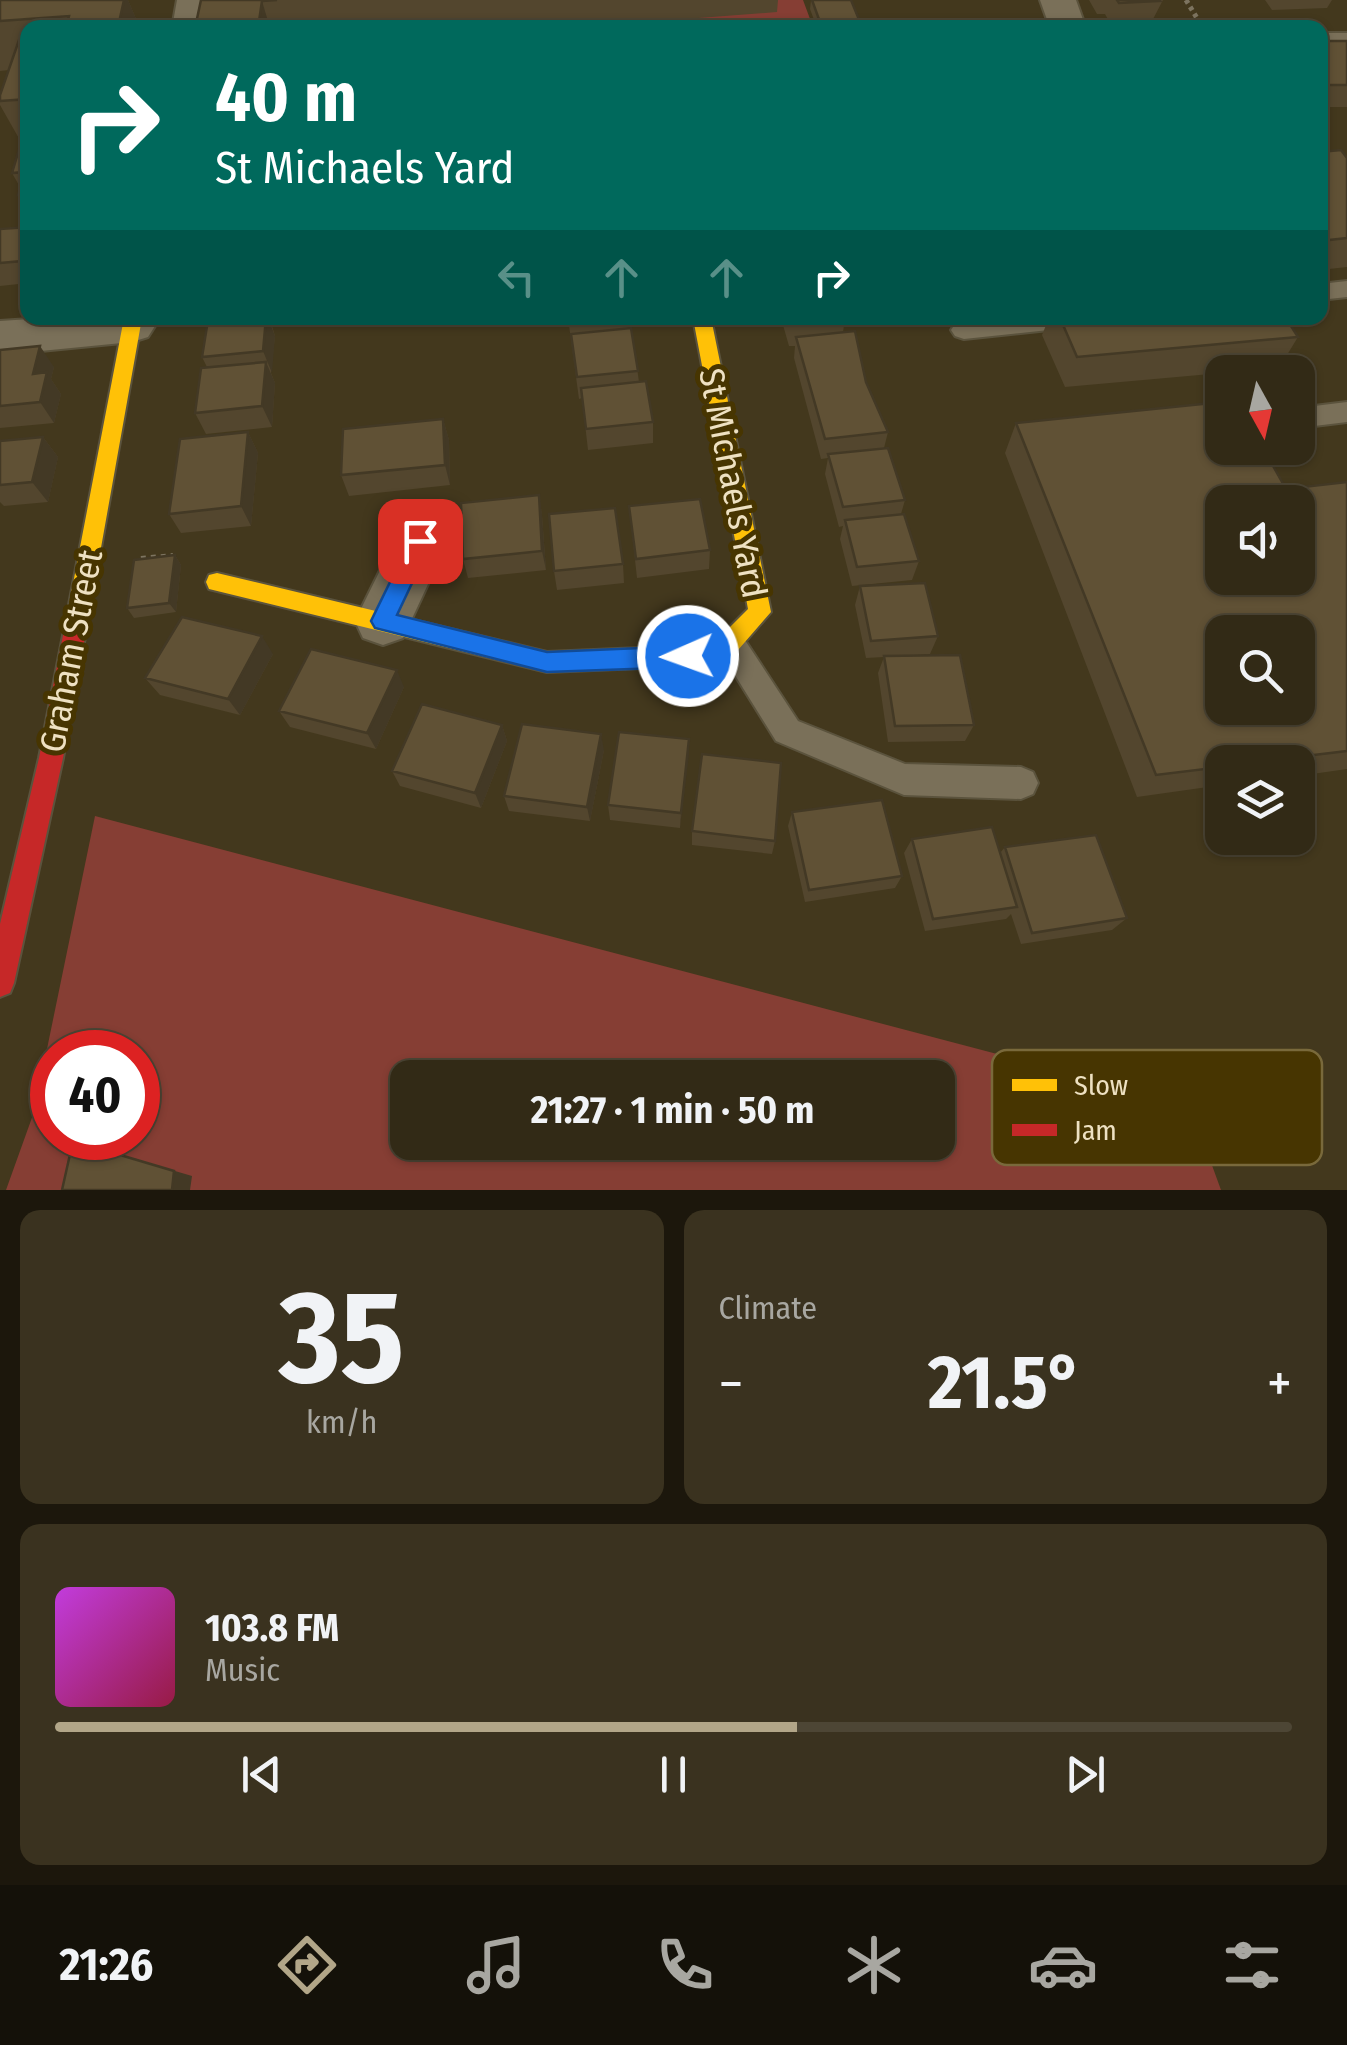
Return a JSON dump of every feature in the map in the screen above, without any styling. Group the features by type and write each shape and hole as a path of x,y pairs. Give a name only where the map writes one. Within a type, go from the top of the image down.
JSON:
{"street":[{"path":"0,338 107,325"},
{"name":"Graham Street","path":"0,983 7,916 51,758 131,325"},
{"name":"St Michaels Yard","path":"218,582 547,662 688,656 730,643 760,612 703,325"},
{"path":"383,621 420,541"}],"lane":[{"path":"964,330 1011,325"},
{"path":"1315,416 1347,412"},
{"path":"730,643 787,731 904,778 1021,783"}],"path":[{"path":"87,566 171,555 218,582"}],"shaded area":[{"path":"773,0 803,0 810,20 650,20"},
{"path":"95,816 992,1053 992,1165 1212,1165 1221,1190 6,1190 30,1123 30,1160 160,1160 160,1030 51,1030"}],"building":[{"path":"0,0 124,0 120,20 68,20 69,16 0,21"},
{"path":"201,0 277,0 262,1 259,20 197,20"},
{"path":"812,0 851,0 859,20 819,20"},
{"path":"1117,0 1159,0 1160,1 1119,3"},
{"path":"19,40 20,100 0,101 0,95"},
{"path":"1328,41 1347,41 1347,85 1328,85"},
{"path":"20,146 20,172 12,173"},
{"path":"1341,150 1347,158 1347,238 1328,240 1328,151"},
{"path":"20,228 20,261 0,263 0,229"},
{"path":"207,325 265,325 263,351 202,357"},
{"path":"1063,325 1290,325 1298,337 1077,357"},
{"path":"631,328 638,371 577,377 571,334"},
{"path":"855,331 866,382 888,432 825,439 796,337"},
{"path":"40,346 33,374 47,372 40,402 0,406 0,350"},
{"path":"266,362 262,406 195,413 201,368"},
{"path":"646,381 653,422 586,429 581,388"},
{"path":"1205,404 1205,465 1273,465 1284,485 1205,485 1205,595 1315,595 1315,486 1347,482 1347,751 1315,755 1315,745 1205,745 1205,769 1156,775 1016,423"},
{"path":"443,419 445,465 341,475 343,429"},
{"path":"248,432 241,506 169,514 180,439"},
{"path":"43,437 32,482 0,485 0,441"},
{"path":"888,448 905,500 843,507 828,454"},
{"path":"539,495 542,551 463,559 461,503"},
{"path":"700,499 710,550 636,559 629,506"},
{"path":"615,508 623,564 554,571 549,514"},
{"path":"904,514 919,561 857,567 845,520"},
{"path":"175,555 169,603 127,608 134,560"},
{"path":"925,583 938,636 871,641 860,586"},
{"path":"182,617 262,636 228,699 145,678"},
{"path":"311,649 397,670 367,733 279,711"},
{"path":"960,655 974,725 895,726 884,656"},
{"path":"422,704 502,725 475,793 392,771"},
{"path":"522,724 601,734 587,807 504,796"},
{"path":"619,732 689,739 681,813 608,805"},
{"path":"702,754 781,763 775,841 692,831"},
{"path":"882,800 902,876 809,890 792,812"},
{"path":"992,827 1017,907 933,919 912,839"},
{"path":"1096,835 1127,918 1032,933 1005,847"},
{"path":"69,1160 137,1160 174,1171 172,1190 62,1190"}],"traffic: slow":[{"path":"78,615 132,325"},
{"path":"217,582 547,662 688,656 730,643 760,612 703,325"}],"traffic: jam":[{"path":"0,983 51,758 78,615"}],"route":[{"path":"420,541 383,621 547,662 688,656"}]}
